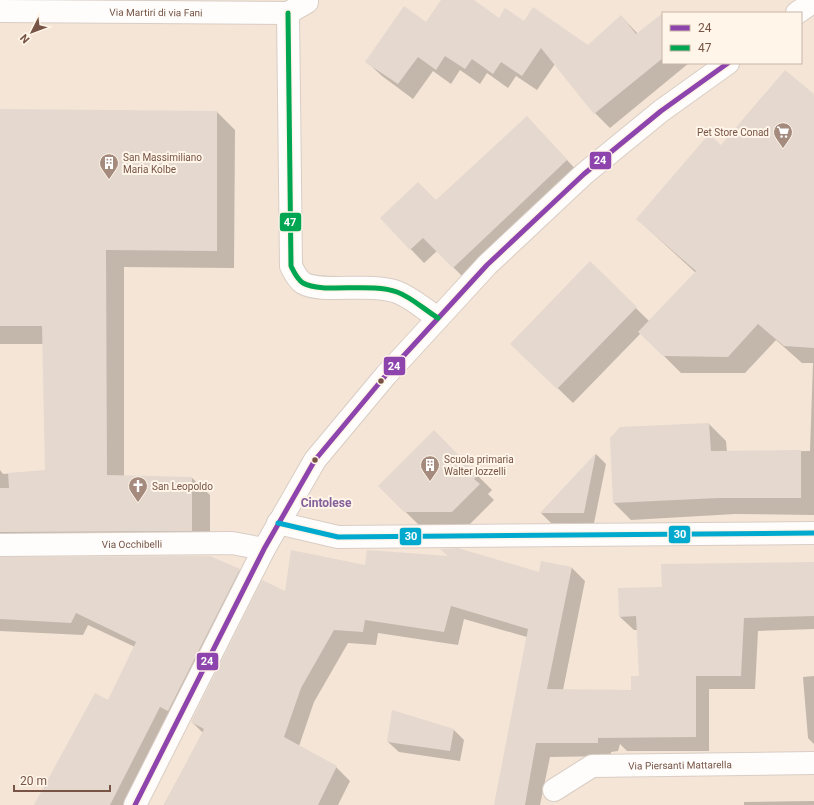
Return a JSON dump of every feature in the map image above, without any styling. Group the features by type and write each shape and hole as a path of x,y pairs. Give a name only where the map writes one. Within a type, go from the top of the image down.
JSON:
{"street":[{"path":"307,0 307,2 288,13 292,266 296,276 302,282 312,287 375,287 397,292 438,318"},
{"path":"798,12 814,1"},
{"name":"Via Martiri di via Fani","path":"0,11 288,13"},
{"path":"135,805 278,523 315,460 356,408 487,265 584,174 661,111 727,64"},
{"path":"278,523 338,537 814,533"},
{"name":"Via Occhibelli","path":"0,545 232,543 264,549"},
{"name":"Via Piersanti Mattarella","path":"554,790 592,766 814,763"}],"shaded area":[{"path":"0,0 814,0 814,805 0,805"}],"building":[{"path":"441,0 474,0 499,18 505,8 524,21 533,7 588,45 621,15 636,34 662,14 662,59 594,114 541,48 522,76 501,62 493,74 472,59 465,69 445,56 436,70 418,57 398,84 365,62 404,6 426,22"},
{"path":"785,70 814,94 814,348 784,346 758,324 728,357 663,356 638,332 696,271 636,219 709,134 721,145"},
{"path":"0,109 217,111 217,251 106,250 107,475 192,477 192,531 0,532 0,488 9,488 8,473 45,470 42,326 0,326"},
{"path":"527,116 567,160 453,268 423,238 410,250 380,218 418,182 436,200"},
{"path":"590,261 637,307 557,389 510,344"},
{"path":"709,423 711,451 801,450 801,498 718,498 613,503 610,438 620,427"},
{"name":"Scuola primaria Walter Iozzelli","path":"434,430 478,475 474,479 480,484 452,512 404,512 378,486"},
{"path":"596,453 584,513 540,513"},
{"path":"458,548 539,572 541,561 572,567 547,689 631,690 631,676 639,676 636,616 619,617 618,588 662,587 661,564 814,562 814,616 744,618 741,676 696,676 696,737 598,738 598,743 536,743 525,805 494,805 528,629 451,606 444,632 365,620 363,632 334,630 301,688 284,737 337,766 318,805 164,805 204,729 191,722 262,580 285,591 291,550 365,565 367,550 448,556 440,549"},
{"path":"210,556 240,569 168,711 160,707 110,805 34,805 95,693 108,700 136,642 76,613 71,623 0,619 0,557"},
{"path":"392,710 454,729 450,751 387,742"}],"transit line":[{"name":"47","path":"288,13 291,266 301,281 311,286 322,288 386,289 407,297 438,318"},
{"name":"24","path":"135,805 264,549 315,460 386,375 487,265 584,174 661,111 727,64"},
{"name":"30","path":"278,523 338,537 814,533"}],"place":[{"name":"Pet Store Conad","path":"783,149"},
{"name":"San Massimiliano Maria Kolbe","path":"109,180"},
{"name":"Scuola primaria Walter Iozzelli","path":"430,482"},
{"name":"San Leopoldo","path":"138,503"}],"district":[{"name":"Cintolese","path":"326,503"}]}
